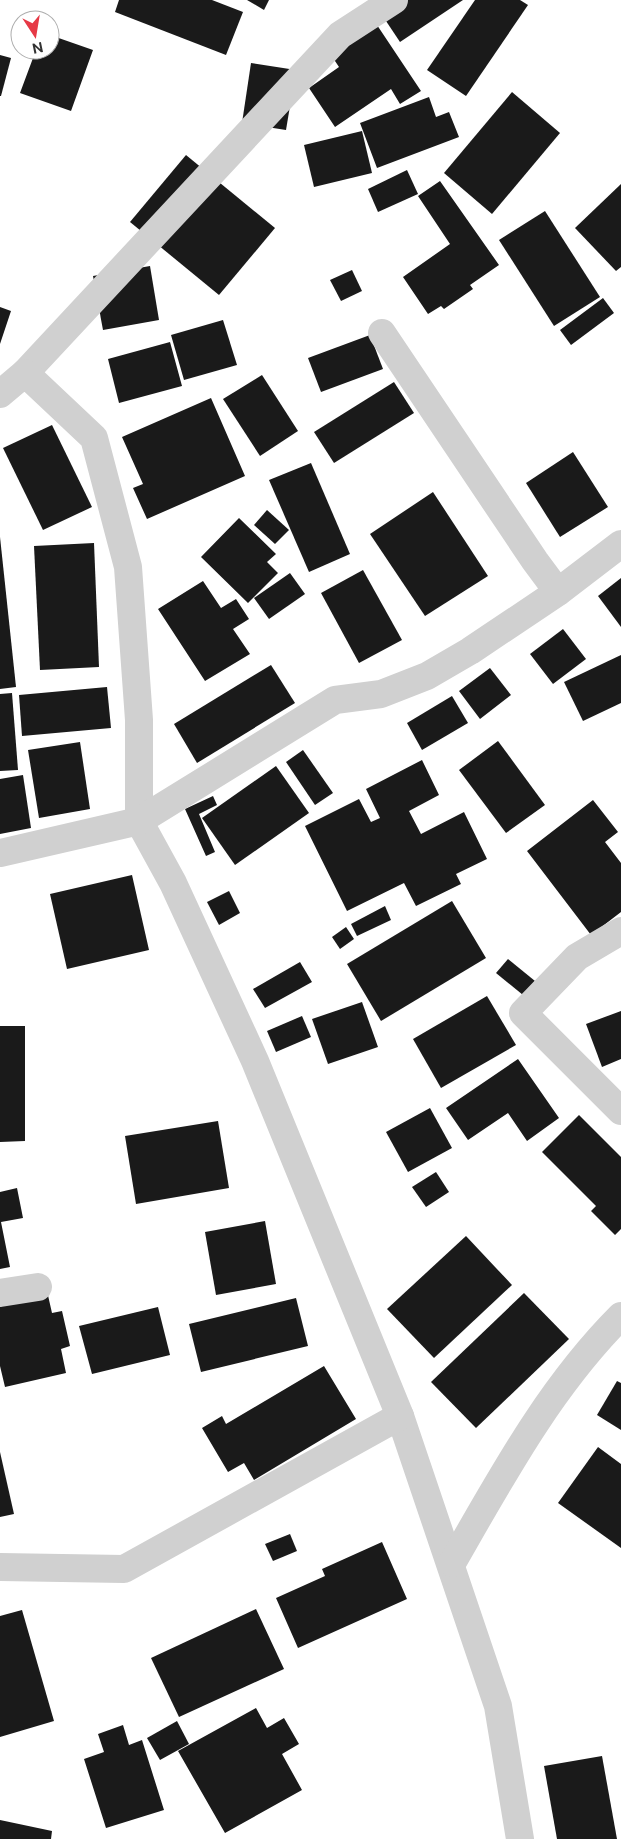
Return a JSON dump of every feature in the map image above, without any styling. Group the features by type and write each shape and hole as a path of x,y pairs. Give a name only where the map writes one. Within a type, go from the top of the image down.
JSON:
{"street":[{"path":"0,394 25,373 340,35 394,0"},
{"path":"382,333 448,428 535,561 558,592"},
{"path":"25,373 94,438 128,567 138,720 139,821 173,883 255,1061 400,1416 452,1563 498,1706 520,1839"},
{"path":"0,853 139,821 335,700 381,694 427,676 470,651 558,592 621,544"},
{"path":"621,931 577,956 523,1013 621,1111"},
{"path":"0,1293 38,1287"},
{"path":"452,1563 525,1437 597,1340 621,1316"},
{"path":"0,1568 124,1569 400,1416"}],"building":[{"path":"119,0 212,0 243,12 226,55 115,12"},
{"path":"247,0 269,0 264,10"},
{"path":"372,0 463,0 400,42"},
{"path":"475,0 520,0 528,5 466,96 427,70"},
{"path":"367,10 421,91 400,104 391,89 335,127 309,88 339,67 321,40"},
{"path":"60,38 93,50 71,111 20,93 32,60 60,60"},
{"path":"0,55 10,58 10,60 0,96"},
{"path":"251,63 296,70 286,130 242,123"},
{"path":"512,92 560,133 492,214 444,173"},
{"path":"429,97 436,117 449,112 459,137 377,168 360,123"},
{"path":"362,131 372,173 314,187 304,145"},
{"path":"186,155 275,228 219,295 130,222"},
{"path":"407,170 418,194 378,212 368,189"},
{"path":"440,181 499,265 470,285 473,289 444,309 441,306 428,314 403,277 450,244 418,196"},
{"path":"621,184 621,267 616,271 575,228"},
{"path":"545,211 600,297 554,326 499,240"},
{"path":"150,266 159,320 103,330 93,276"},
{"path":"352,270 362,291 341,301 330,280"},
{"path":"603,298 614,313 571,345 560,330"},
{"path":"0,307 11,311 0,344"},
{"path":"223,320 237,365 184,380 171,335"},
{"path":"370,335 383,369 321,392 308,358"},
{"path":"170,342 182,386 119,403 108,359"},
{"path":"262,375 298,431 260,456 223,399"},
{"path":"394,382 414,413 334,463 314,432"},
{"path":"211,398 245,476 147,519 133,488 143,484 122,437"},
{"path":"52,425 92,507 43,530 3,448"},
{"path":"573,452 608,507 560,537 526,483"},
{"path":"311,463 350,554 309,572 269,480"},
{"path":"433,492 488,576 425,616 370,534"},
{"path":"267,510 289,530 275,544 254,525"},
{"path":"239,518 276,554 267,562 278,573 248,603 201,557"},
{"path":"0,537 16,687 0,689"},
{"path":"94,543 99,667 40,670 34,546"},
{"path":"363,570 402,640 359,663 321,593"},
{"path":"290,573 305,594 269,619 254,598"},
{"path":"621,578 621,627 598,596"},
{"path":"203,581 221,608 236,599 249,619 233,629 250,654 205,681 158,609"},
{"path":"563,629 586,659 553,684 530,654"},
{"path":"621,655 621,703 583,721 564,682"},
{"path":"271,665 295,703 197,763 174,724"},
{"path":"490,668 511,695 480,719 459,691"},
{"path":"107,687 111,728 22,736 19,695"},
{"path":"12,693 18,770 0,771 0,694"},
{"path":"452,696 468,723 422,750 407,723"},
{"path":"498,741 545,805 506,833 459,770"},
{"path":"80,742 90,809 39,818 28,750"},
{"path":"303,750 333,793 315,805 286,762"},
{"path":"422,760 439,795 409,811 421,834 464,812 487,859 456,874 461,884 416,906 404,883 347,911 305,826 359,799 371,822 380,818 366,789"},
{"path":"276,766 309,813 235,865 202,818"},
{"path":"23,775 31,828 0,834 0,779"},
{"path":"213,796 217,805 199,814 215,852 206,856 185,809"},
{"path":"593,800 618,832 605,842 621,863 621,912 591,935 527,851"},
{"path":"132,875 149,950 67,969 50,894"},
{"path":"229,891 240,913 219,925 207,902"},
{"path":"452,901 486,958 381,1021 347,964"},
{"path":"385,906 391,920 357,936 351,924"},
{"path":"346,927 354,939 340,949 332,937"},
{"path":"508,959 535,981 523,995 496,973"},
{"path":"300,962 312,982 265,1008 253,989"},
{"path":"487,996 516,1045 441,1088 413,1039"},
{"path":"362,1002 378,1047 328,1064 312,1019"},
{"path":"621,1011 621,1059 602,1067 586,1024"},
{"path":"302,1016 311,1037 276,1052 267,1031"},
{"path":"0,1026 25,1026 25,1141 0,1142"},
{"path":"518,1059 559,1118 527,1141 508,1113 468,1140 446,1108"},
{"path":"430,1108 452,1148 408,1172 386,1132"},
{"path":"579,1115 621,1157 621,1229 615,1235 591,1211 596,1206 542,1152"},
{"path":"218,1121 229,1188 136,1204 125,1136"},
{"path":"436,1172 449,1192 426,1207 412,1187"},
{"path":"17,1188 23,1218 1,1222 10,1267 0,1269 0,1192"},
{"path":"265,1221 276,1284 216,1295 205,1232"},
{"path":"466,1236 512,1285 434,1358 387,1309"},
{"path":"47,1291 52,1313 62,1311 70,1346 61,1349 66,1373 5,1387 0,1366 0,1302"},
{"path":"524,1293 569,1339 476,1428 431,1382"},
{"path":"296,1298 308,1346 201,1372 189,1324"},
{"path":"158,1307 170,1355 92,1374 79,1326"},
{"path":"324,1366 356,1419 254,1480 244,1463 228,1472 202,1428 222,1416 226,1424"},
{"path":"617,1381 621,1383 621,1430 597,1415"},
{"path":"598,1447 621,1464 621,1548 558,1503"},
{"path":"0,1452 14,1514 0,1517"},
{"path":"290,1534 297,1551 273,1561 265,1544"},
{"path":"382,1542 407,1599 298,1648 276,1598 325,1576 322,1569"},
{"path":"256,1609 284,1669 179,1717 151,1658"},
{"path":"22,1610 54,1721 0,1737 0,1616"},
{"path":"256,1708 267,1728 284,1718 299,1744 282,1754 302,1790 225,1833 178,1751"},
{"path":"177,1721 189,1744 160,1760 147,1738"},
{"path":"123,1725 129,1745 142,1740 164,1810 106,1828 84,1759 104,1752 98,1734"},
{"path":"602,1756 617,1839 557,1839 544,1766"},
{"path":"0,1820 52,1831 51,1839 0,1839"}]}
